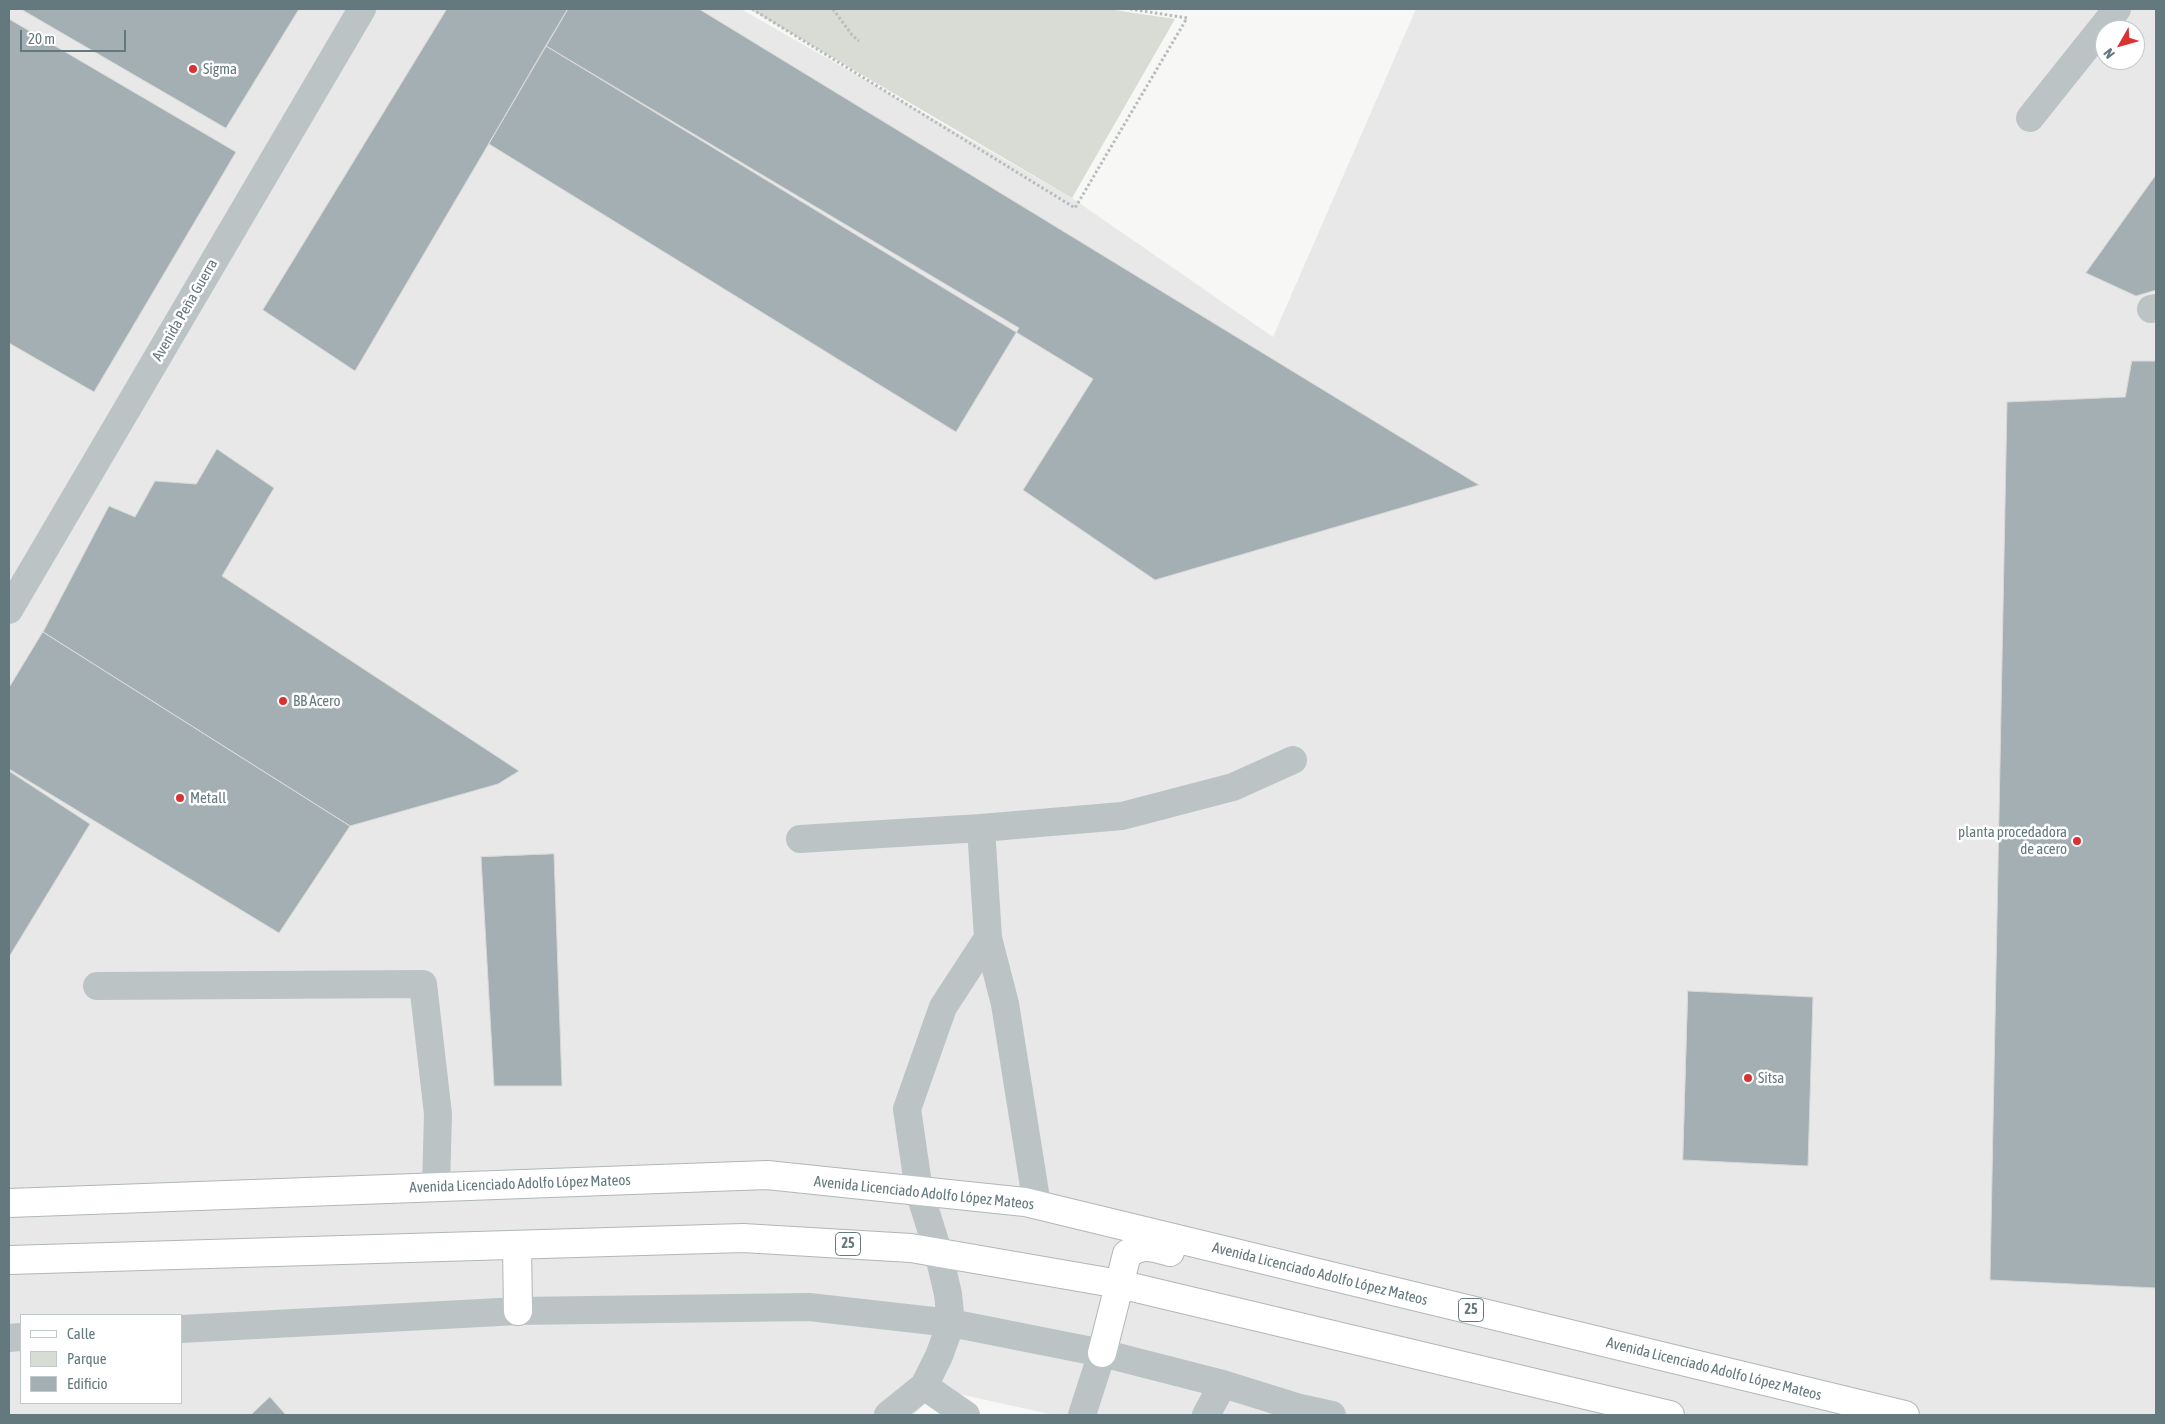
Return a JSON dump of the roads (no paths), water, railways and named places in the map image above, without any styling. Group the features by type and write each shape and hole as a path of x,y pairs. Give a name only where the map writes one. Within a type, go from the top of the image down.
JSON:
{"main road":[{"name":"Avenida Licenciado Adolfo López Mateos","path":"9,1203 767,1175 919,1191 1037,1205 1905,1415"},
{"name":"25","path":"9,1260 742,1238 938,1251 1119,1284 1670,1415"},
{"path":"517,1245 518,1311"},
{"path":"1102,1353 1127,1254 1138,1247 1149,1247 1216,1263 1253,1258"}],"street":[{"name":"Avenida Peña Guerra","path":"9,610 362,9"},
{"path":"2030,118 2117,9"},
{"path":"800,839 981,828 1122,816 1233,787 1293,760"},
{"path":"981,828 988,938 1005,1004 1037,1205"},
{"path":"888,1415 924,1386 939,1356 951,1323 948,1294 938,1251 919,1191 907,1108 943,1007 988,938"},
{"path":"97,986 423,984 438,1114 436,1188"},
{"path":"182,1329 518,1311 809,1307 951,1323 1102,1353 1223,1384 1300,1408 1332,1415"},
{"path":"1082,1415 1102,1353"},
{"path":"1206,1415 1223,1384"},
{"path":"924,1386 966,1415"}],"place":[{"name":"Sigma","path":"193,69"},
{"name":"BB Acero","path":"283,701"},
{"name":"Metall","path":"180,798"},
{"name":"planta procedadora de acero","path":"2077,841"},
{"name":"Sitsa","path":"1748,1078"}]}
